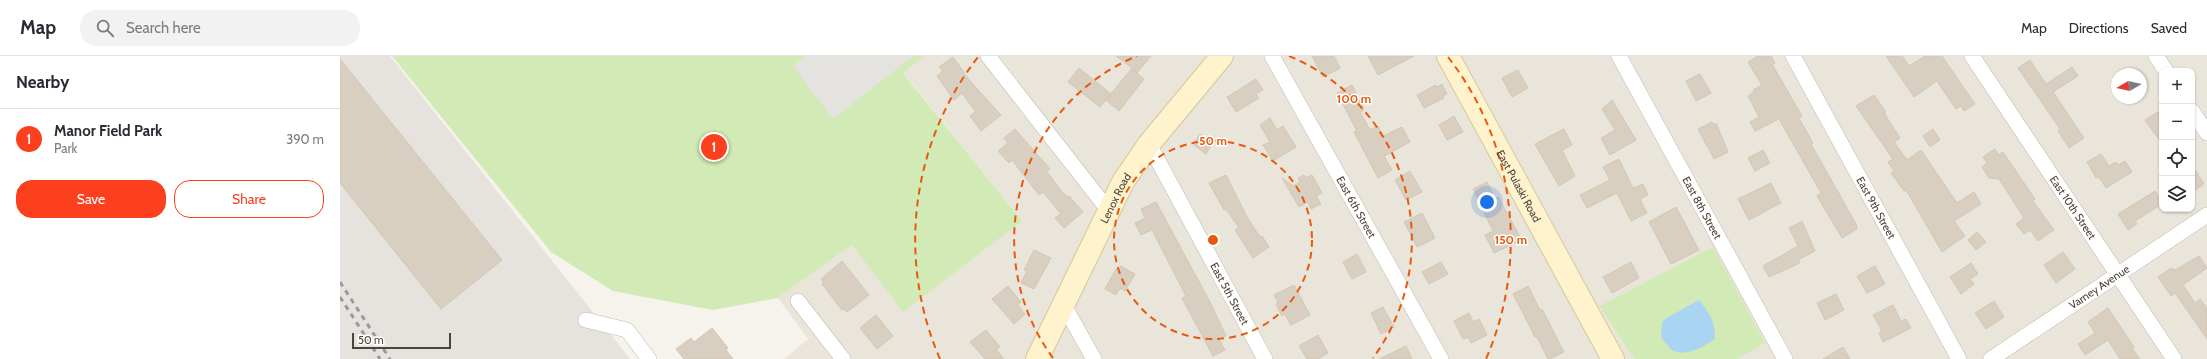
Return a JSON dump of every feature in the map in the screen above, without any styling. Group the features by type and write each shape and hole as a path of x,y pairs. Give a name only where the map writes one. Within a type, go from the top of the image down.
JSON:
{"street":[{"path":"988,56 1109,211"},
{"name":"Lenox Road","path":"1037,359 1123,182 1149,144 1222,56"},
{"name":"East 6th Street","path":"1272,56 1440,359"},
{"name":"East Pulaski Road","path":"1448,56 1613,359"},
{"name":"East 8th Street","path":"1619,56 1785,359"},
{"name":"East 9th Street","path":"1793,56 1960,359"},
{"name":"East 10th Street","path":"1972,56 2119,274 2174,359"},
{"path":"2156,56 2164,68"},
{"path":"2195,115 2207,133"},
{"name":"East 5th Street","path":"1149,144 1265,359"},
{"name":"Varney Avenue","path":"1991,359 2207,215"},
{"path":"798,301 843,359"},
{"path":"1063,304 1094,359"},
{"path":"586,320 626,330 649,359"}],"shaded area":[{"path":"340,56 390,56 630,359 340,359"},
{"path":"806,56 913,56 833,119 793,66"},
{"path":"924,56 2207,56 2207,359 784,359 808,339 778,298 852,245 1022,221 903,72"}],"green space":[{"path":"392,56 924,56 903,73 1022,221 903,312 852,245 778,298 713,310 613,291 551,252"},
{"path":"1713,247 1765,343 1737,359 1634,359 1600,306"}],"water":[{"path":"1699,300 1711,318 1715,339 1706,345 1688,352 1676,352 1671,349 1661,337 1662,323 1665,319"}],"building":[{"path":"1116,56 1151,56 1137,73 1133,70 1144,79 1119,111 1106,100 1132,68"},
{"path":"1312,56 1334,56 1340,68 1323,77"},
{"path":"1368,56 1414,56 1378,75"},
{"path":"1758,56 1771,56 1775,63 1772,64 1802,116 1799,118 1813,143 1811,144 1856,224 1857,229 1842,238 1817,196 1821,193 1779,119 1755,131 1750,122 1759,117 1748,96 1754,92 1753,90 1762,85 1748,62"},
{"path":"1886,56 1902,56 1909,66 1925,56 1942,56 1975,104 1964,111 1961,106 1956,109 1937,81 1914,97"},
{"path":"953,57 970,81 1001,115 981,131 970,116 976,112 962,93 954,100 937,76 943,71 939,67"},
{"path":"340,59 502,260 441,309 340,183"},
{"path":"2030,60 2046,84 2072,67 2078,76 2053,92 2084,138 2069,148 2058,131 2060,129 2018,68"},
{"path":"1079,68 1111,94 1100,107 1068,82"},
{"path":"1518,70 1528,88 1512,97 1502,78"},
{"path":"1700,74 1711,93 1696,101 1686,81"},
{"path":"1256,79 1263,90 1256,94 1259,98 1236,112 1227,97"},
{"path":"1442,84 1447,94 1443,96 1444,98 1424,108 1417,95 1436,85 1437,87"},
{"path":"1352,85 1364,110 1360,112 1370,130 1378,126 1383,136 1402,127 1410,142 1384,156 1392,170 1378,178 1354,132 1357,131 1337,93"},
{"path":"1874,95 1886,112 1884,113 1900,138 1894,142 1907,160 1921,150 1957,203 1974,192 1981,204 1954,221 1965,236 1942,252 1906,190 1904,191 1891,173 1894,171 1888,162 1893,159 1856,106"},
{"path":"1612,100 1636,140 1610,155 1601,138 1615,130 1602,109"},
{"path":"2158,112 2159,140 2145,120"},
{"path":"1454,116 1463,132 1447,140 1439,125"},
{"path":"1270,118 1277,130 1283,126 1296,147 1273,161 1263,145 1270,142 1260,125"},
{"path":"1712,122 1714,125 1716,123 1728,152 1714,159 1698,129"},
{"path":"1015,129 1050,169 1047,172 1062,192 1068,197 1069,196 1083,212 1064,228 1055,218 1061,214 1043,192 1039,195 1012,160 1009,163 998,151 1008,143 1004,138"},
{"path":"1564,129 1572,145 1562,150 1575,176 1559,186 1535,144"},
{"path":"1933,129 1940,140 1930,147 1923,136"},
{"path":"1200,134 1208,140 1211,146 1206,154 1193,144"},
{"path":"1995,149 1999,155 2003,152 2035,199 2033,201 2054,230 2038,241 2030,230 2024,234 2016,224 2024,218 1999,179 1989,178 1982,167 1987,163 1983,157"},
{"path":"1763,150 1770,163 1755,171 1748,158"},
{"path":"2101,154 2109,166 2116,162 2118,165 2125,161 2132,172 2106,188 2099,177 2096,178 2087,162"},
{"path":"1619,159 1633,188 1643,184 1648,195 1640,199 1647,213 1631,221 1617,193 1587,208 1580,195 1610,180 1603,167"},
{"path":"2195,170 2204,184 2195,190"},
{"path":"1410,171 1422,192 1406,200 1395,180"},
{"path":"1226,175 1247,217 1260,237 1262,236 1269,247 1253,258 1235,230 1239,228 1226,209 1224,210 1209,183"},
{"path":"1304,175 1306,178 1312,175 1322,193 1316,196 1321,204 1311,209 1308,202 1299,207 1282,178 1293,186 1300,182 1298,178"},
{"path":"1487,182 1495,199 1498,197 1522,240 1494,253 1485,235 1493,231 1473,189"},
{"path":"1771,183 1781,203 1749,220 1738,199"},
{"path":"2155,191 2159,198 2159,206 2135,221 2137,224 2128,230 2118,214"},
{"path":"1156,202 1210,302 1226,336 1219,339 1225,350 1213,356 1182,298 1186,296 1152,230 1141,235 1135,223 1145,218 1141,209"},
{"path":"1676,207 1699,250 1671,264 1649,222"},
{"path":"1422,213 1435,238 1417,247 1404,222"},
{"path":"1802,221 1815,251 1798,260 1800,263 1769,277 1763,266 1798,246 1789,228"},
{"path":"1977,232 1986,242 1976,250 1968,240"},
{"path":"1034,250 1051,258 1034,289 1021,283 1027,271 1024,270"},
{"path":"2063,252 2075,269 2056,283 2044,265"},
{"path":"1357,254 1366,272 1352,279 1343,262"},
{"path":"2199,256 2207,268 2183,285 2195,303 2200,299 2207,308 2207,339 2175,293 2171,296 2158,277 2171,268 2175,270"},
{"path":"842,261 869,295 847,312 844,309 842,310 822,284 824,283 821,279"},
{"path":"1441,262 1448,274 1429,284 1422,272"},
{"path":"1631,262 1639,278 1612,293 1603,277"},
{"path":"1971,263 1978,274 1970,279 1974,284 1961,294 1950,277"},
{"path":"1121,266 1135,274 1125,291 1120,288 1116,295 1105,289 1116,269 1119,270"},
{"path":"1875,266 1885,284 1867,293 1857,276"},
{"path":"1294,285 1310,315 1291,325 1285,314 1282,316 1276,304 1278,302 1274,295"},
{"path":"1008,286 1021,302 1018,305 1025,314 1014,324 992,299"},
{"path":"1528,286 1540,310 1542,309 1564,352 1550,359 1548,359 1537,337 1535,337 1513,294"},
{"path":"1836,294 1844,310 1825,320 1817,303"},
{"path":"1994,301 2004,317 1986,329 1975,313"},
{"path":"1893,305 1901,321 1906,319 1911,328 1883,342 1879,333 1882,331 1873,315"},
{"path":"1383,307 1394,327 1381,334 1371,313"},
{"path":"2108,308 2134,347 2132,348 2140,359 2120,359 2108,340 2085,355 2078,344 2095,333 2088,322"},
{"path":"1469,313 1473,322 1479,319 1487,335 1471,343 1468,337 1463,339 1454,321"},
{"path":"876,315 893,336 877,349 860,328"},
{"path":"712,328 728,348 726,350 733,359 684,359 676,349 691,338 694,342"},
{"path":"986,330 1000,347 996,349 1004,359 985,359 970,342"},
{"path":"1318,335 1328,353 1318,359 1307,359 1299,346"},
{"path":"1406,346 1412,359 1379,359"},
{"path":"1843,347 1850,359 1823,359"}],"railway":[{"path":"340,282 390,359"},
{"path":"340,297 380,359"}],"place":[{"name":"Manor Field Park","path":"714,147"}]}
